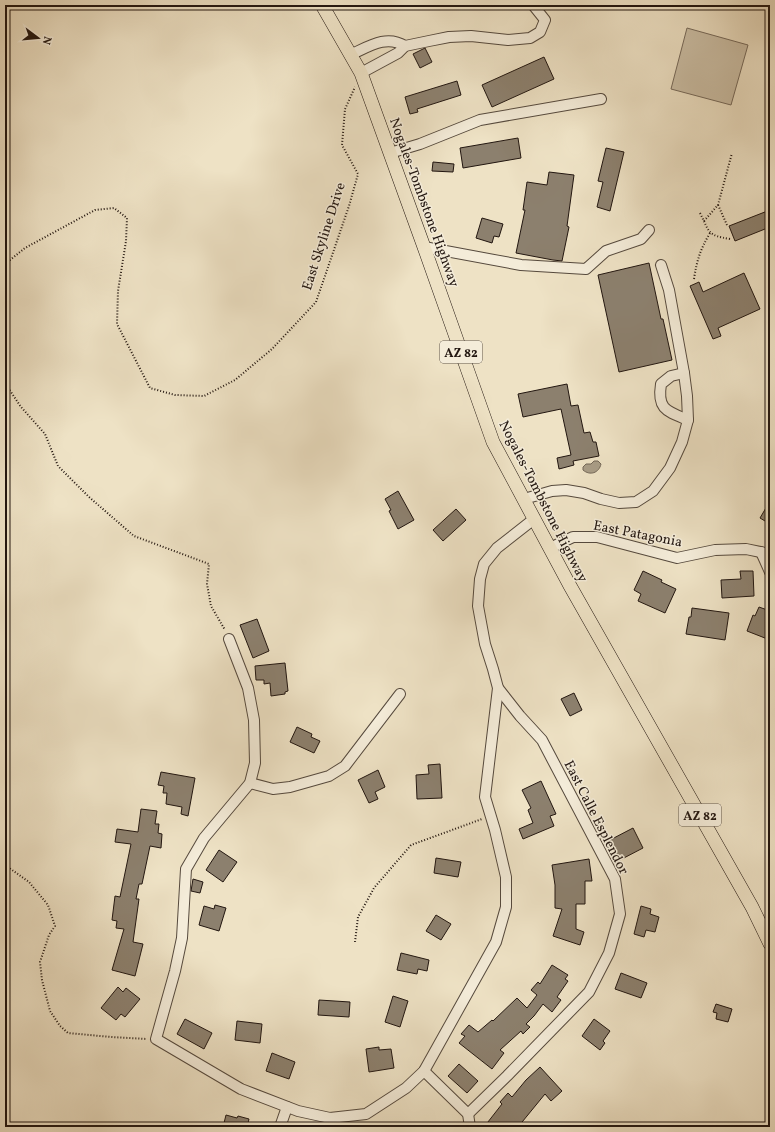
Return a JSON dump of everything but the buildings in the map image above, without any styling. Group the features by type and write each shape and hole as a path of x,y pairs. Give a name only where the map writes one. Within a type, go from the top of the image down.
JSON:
{"main road":[{"name":"Nogales-Tombstone Highway","path":"322,5 361,73 493,442 569,584 752,907 770,944"}],"street":[{"path":"361,73 398,53 405,46 449,37 471,36 508,40 530,38 540,32 545,20 533,5"},
{"path":"350,55 378,42 394,41 405,46"},
{"path":"390,153 420,144 480,120 601,99"},
{"path":"424,247 521,265 586,269 606,251 641,239 649,230"},
{"path":"524,499 552,490 566,490 584,493 619,503 636,502 653,491 670,468 682,442 688,420 687,396 669,290 661,265"},
{"path":"684,373 671,376 661,384 659,395 662,406 673,414 688,420"},
{"path":"229,639 248,688 254,720 255,763 250,783 204,838 186,869 182,938 175,971 156,1039 241,1089 298,1111 330,1118 366,1114 406,1088 424,1071 496,942 506,907 506,877 495,830 485,797 498,688 485,644 478,606 480,579 484,564 498,548 534,519"},
{"name":"East Patagonia","path":"550,548 573,537 597,537 676,558 716,550 746,549 765,553"},
{"path":"765,553 770,572"},
{"name":"East Calle Esplendor","path":"468,1114 589,992 609,954 620,914 615,879 542,740 520,716 498,688"},
{"path":"250,783 273,789 290,787 328,776 345,766 400,694"},
{"path":"424,1071 468,1114 470,1127"},
{"path":"280,1127 287,1107"}],"path":[{"name":"East Skyline Drive","path":"5,264 25,248 95,210 114,208 127,218 126,241 118,291 117,324 150,388 175,395 204,396 235,380 272,349 316,302 349,206 358,174 342,145 345,109 361,73"},
{"path":"704,221 718,205 732,153"},
{"path":"718,205 727,225"},
{"path":"700,213 710,233 730,239"},
{"path":"694,279 696,262 702,246 710,233"},
{"path":"5,379 9,389 21,407 45,434 58,466 89,497 134,536 209,564 207,584 211,606 229,639"},
{"path":"355,942 358,916 374,888 411,845 490,816"},
{"path":"5,865 29,882 48,905 55,926 49,935 40,962 42,980 50,1011 60,1026 68,1033 110,1038 156,1039"}],"shaded area":[{"path":"687,28 748,45 731,105 671,89"},
{"path":"594,461 598,461 601,464 598,470 594,473 588,473 583,470 583,467 586,464 591,464"}]}
